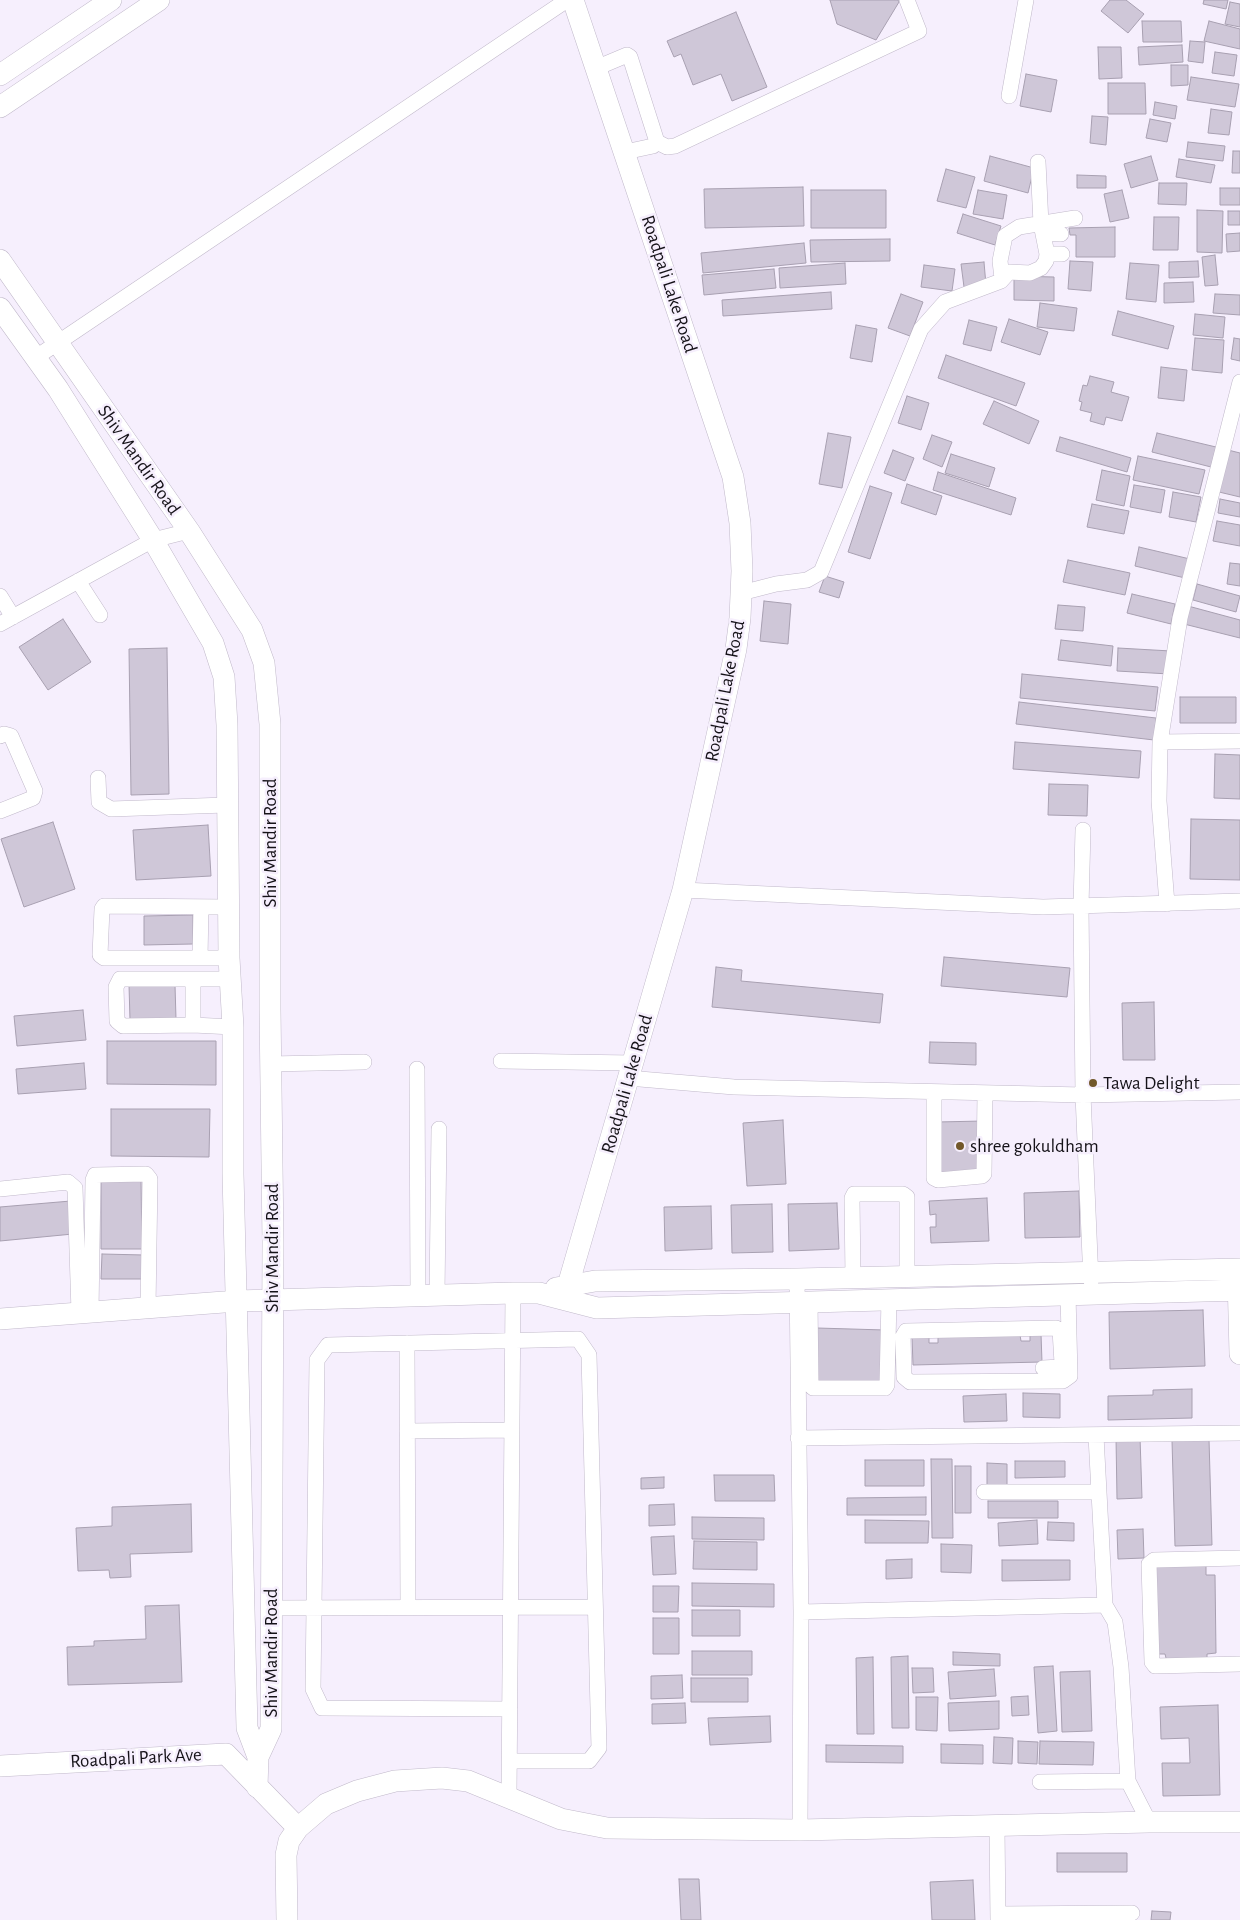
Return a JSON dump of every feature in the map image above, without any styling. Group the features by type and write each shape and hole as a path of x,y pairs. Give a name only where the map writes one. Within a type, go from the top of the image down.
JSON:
{"street":[{"path":"0,75 111,0"},
{"path":"0,107 159,0"},
{"path":"35,358 567,0"},
{"name":"Roadpali Lake Road","path":"566,1292 682,890 736,649 741,593 740,523 733,477 573,0"},
{"path":"596,68 627,55 630,57 657,142 667,147 676,146 920,31 907,0"},
{"path":"1008,96 1026,0"},
{"path":"625,152 653,146 657,142"},
{"path":"741,593 776,584 807,580 821,572 921,329 945,302 980,290 1009,272 1030,273 1041,268 1047,254 1042,229 1038,162"},
{"path":"1042,229 1075,218"},
{"path":"1002,278 1000,261 1005,236 1019,227 1042,229 1061,234"},
{"path":"1047,254 1062,254"},
{"name":"Shiv Mandir Road","path":"0,260 190,531 252,630 264,663 269,697 272,1300 271,1729 258,1757"},
{"name":"Shiv Mandir Road","path":"0,308 58,389 153,540 213,644 220,659 224,676 228,725 226,805 233,1027 233,1174 247,1728 258,1757"},
{"path":"1166,904 1159,801 1160,742 1180,618 1240,382"},
{"path":"0,596 6,620 153,540 190,531"},
{"path":"78,581 100,615"},
{"path":"0,736 4,734 11,736 35,791 33,798 0,811"},
{"path":"1160,742 1240,741"},
{"path":"98,778 99,802 111,809 226,805"},
{"path":"1083,830 1081,906 1083,1095 1092,1294"},
{"path":"682,890 1043,907 1240,902"},
{"path":"228,907 104,906 102,909 100,955 104,958 200,958 230,969"},
{"path":"200,907 200,958"},
{"path":"230,969 194,979 120,979 116,986 117,1021 122,1026 194,1025 233,1027"},
{"path":"194,979 194,1025"},
{"path":"501,1061 630,1071 734,1087 1083,1095 1240,1092"},
{"path":"270,1064 364,1062"},
{"path":"417,1069 428,1295"},
{"path":"934,1092 934,1178 938,1180 982,1176 984,1174 985,1093"},
{"path":"428,1295 439,1128"},
{"path":"85,1312 93,1180 95,1175 146,1174 150,1179 148,1308"},
{"path":"0,1189 68,1182 75,1188 85,1312"},
{"path":"853,1278 852,1198 854,1194 903,1194 907,1196 907,1277"},
{"path":"0,1319 237,1301 566,1292 596,1281 907,1277 1239,1269 1240,1354"},
{"path":"797,1279 803,1300 810,1386 813,1388 884,1388 887,1385 889,1299"},
{"path":"566,1292 597,1308 803,1300 1239,1290"},
{"path":"509,1796 514,1293"},
{"path":"1043,1368 1060,1368 1062,1363 1060,1330 1056,1328 906,1331 903,1336 904,1377 910,1382 1063,1381 1070,1376 1068,1294"},
{"path":"800,1830 801,1612 798,1438 803,1300"},
{"path":"510,1709 322,1708 313,1689 317,1360 328,1345 578,1339 589,1355 599,1748 589,1761 510,1761"},
{"path":"407,1343 408,1608"},
{"path":"407,1431 512,1430"},
{"path":"798,1438 1240,1434"},
{"path":"1096,1436 1105,1605 1116,1622 1121,1667 1128,1781 1149,1822"},
{"path":"984,1492 1099,1492"},
{"path":"1240,1558 1154,1560 1149,1564 1152,1662 1155,1666 1240,1664"},
{"path":"801,1612 1105,1605"},
{"path":"271,1608 596,1607"},
{"name":"Roadpali Park Ave","path":"0,1766 226,1754 298,1828"},
{"path":"257,1787 258,1757"},
{"path":"287,1920 286,1855 289,1841 298,1828 326,1804 357,1791 395,1781 442,1778 468,1781 509,1796 561,1819 607,1828 800,1830 997,1827 1149,1822 1240,1822"},
{"path":"1040,1782 1128,1781"},
{"path":"997,1827 998,1917 1132,1912"}],"building":[{"path":"830,0 898,0 899,2 876,40 837,24"},
{"path":"1110,0 1126,0 1144,14 1128,33 1101,11"},
{"path":"1204,0 1228,0 1226,9 1203,4"},
{"path":"1230,2 1240,4 1240,27 1225,24"},
{"path":"736,12 767,87 732,101 721,74 693,85 681,54 674,57 667,41"},
{"path":"1142,21 1181,21 1182,42 1143,42"},
{"path":"1209,21 1240,29 1240,49 1204,41"},
{"path":"1190,41 1205,42 1203,63 1188,61"},
{"path":"1182,45 1183,62 1139,65 1138,47"},
{"path":"1098,47 1121,47 1122,78 1099,79"},
{"path":"1215,52 1237,55 1234,76 1212,73"},
{"path":"1171,65 1188,65 1188,85 1171,86"},
{"path":"1026,74 1057,80 1051,112 1020,106"},
{"path":"1191,77 1239,84 1235,107 1187,100"},
{"path":"1108,83 1145,83 1146,114 1108,114"},
{"path":"1155,102 1177,106 1175,119 1153,115"},
{"path":"1211,109 1232,112 1229,135 1208,133"},
{"path":"1092,116 1108,117 1106,145 1090,143"},
{"path":"1150,119 1171,123 1167,142 1146,138"},
{"path":"1188,142 1225,146 1223,161 1186,157"},
{"path":"1233,151 1240,151 1240,173 1232,173"},
{"path":"990,156 1034,168 1028,193 984,181"},
{"path":"1151,156 1158,180 1131,188 1124,164"},
{"path":"1179,159 1215,165 1211,183 1176,177"},
{"path":"946,169 975,177 966,208 937,201"},
{"path":"1077,175 1106,176 1106,188 1077,188"},
{"path":"1159,183 1187,183 1186,205 1158,204"},
{"path":"803,187 804,226 705,228 704,189"},
{"path":"1220,188 1240,188 1240,205 1220,205"},
{"path":"811,190 886,190 886,228 811,228"},
{"path":"978,190 1007,195 1003,219 973,214"},
{"path":"1122,190 1129,218 1110,222 1104,194"},
{"path":"1197,210 1223,211 1222,253 1197,252"},
{"path":"1228,211 1240,211 1240,225 1228,225"},
{"path":"963,214 1001,226 995,245 957,233"},
{"path":"1154,217 1179,217 1178,250 1153,250"},
{"path":"1115,227 1115,257 1076,257 1076,235 1070,235 1069,228"},
{"path":"1240,233 1240,251 1227,252 1226,234"},
{"path":"890,239 890,261 811,262 810,240"},
{"path":"804,243 806,263 703,273 701,253"},
{"path":"1215,255 1218,285 1205,286 1202,257"},
{"path":"1070,261 1093,262 1091,291 1068,289"},
{"path":"1198,261 1199,277 1169,278 1169,262"},
{"path":"984,262 986,285 964,287 961,264"},
{"path":"845,263 846,284 780,288 779,268"},
{"path":"1130,263 1159,265 1156,302 1126,299"},
{"path":"924,265 955,269 952,291 921,287"},
{"path":"774,269 776,288 704,295 702,275"},
{"path":"1014,276 1054,277 1054,301 1014,300"},
{"path":"1193,282 1194,302 1164,303 1164,283"},
{"path":"831,292 832,309 723,316 722,300"},
{"path":"901,294 923,302 910,336 888,328"},
{"path":"1215,294 1240,295 1240,315 1213,313"},
{"path":"1040,303 1077,308 1074,331 1037,327"},
{"path":"1118,311 1174,326 1168,349 1112,335"},
{"path":"1195,314 1225,317 1223,338 1193,335"},
{"path":"1009,319 1048,332 1040,355 1001,342"},
{"path":"969,320 997,327 991,351 963,344"},
{"path":"856,325 877,329 872,362 850,358"},
{"path":"1195,338 1224,340 1222,373 1192,370"},
{"path":"1234,338 1240,339 1240,361 1231,359"},
{"path":"946,355 1025,383 1016,406 938,378"},
{"path":"1161,367 1187,370 1184,401 1158,398"},
{"path":"1090,376 1114,382 1111,392 1129,397 1122,421 1106,417 1104,425 1090,421 1092,413 1080,410 1082,402 1079,401 1083,385 1087,386"},
{"path":"907,396 929,403 921,430 898,423"},
{"path":"994,401 1039,421 1029,444 983,424"},
{"path":"828,433 851,437 842,488 819,484"},
{"path":"1157,433 1216,447 1211,467 1152,452"},
{"path":"932,435 952,442 942,467 923,459"},
{"path":"1060,437 1131,458 1127,472 1056,451"},
{"path":"893,450 914,458 905,481 884,473"},
{"path":"1228,450 1240,453 1240,497 1219,492"},
{"path":"951,454 995,468 989,487 945,473"},
{"path":"1138,456 1205,470 1199,494 1133,480"},
{"path":"1102,470 1130,476 1124,506 1096,500"},
{"path":"938,472 1016,498 1011,515 933,490"},
{"path":"907,484 942,496 936,515 901,503"},
{"path":"1134,485 1165,490 1161,513 1130,507"},
{"path":"870,486 892,493 870,559 848,552"},
{"path":"1173,492 1201,497 1196,522 1169,517"},
{"path":"1220,499 1240,503 1240,517 1218,513"},
{"path":"1092,504 1129,511 1124,534 1087,527"},
{"path":"1217,521 1240,525 1240,546 1213,541"},
{"path":"1139,547 1190,559 1185,578 1135,566"},
{"path":"1068,560 1130,573 1125,595 1063,582"},
{"path":"1230,563 1240,564 1240,586 1227,584"},
{"path":"825,576 844,582 839,598 819,592"},
{"path":"1197,584 1240,596 1236,612 1193,600"},
{"path":"1132,594 1175,604 1171,624 1127,613"},
{"path":"764,601 791,604 788,644 760,641"},
{"path":"1058,605 1085,607 1083,631 1055,629"},
{"path":"1188,606 1240,620 1240,638 1184,624"},
{"path":"63,619 91,662 48,690 19,647"},
{"path":"1061,640 1113,646 1111,666 1058,660"},
{"path":"167,648 169,794 131,795 129,649"},
{"path":"1118,648 1171,651 1169,674 1117,671"},
{"path":"1022,674 1158,687 1155,711 1020,698"},
{"path":"1180,697 1236,697 1236,723 1180,723"},
{"path":"1019,702 1156,718 1154,740 1016,724"},
{"path":"1015,742 1141,751 1139,778 1013,769"},
{"path":"1215,754 1240,755 1240,799 1214,798"},
{"path":"1049,784 1088,785 1087,816 1048,815"},
{"path":"1191,819 1240,820 1240,880 1190,879"},
{"path":"53,822 75,889 24,907 1,839"},
{"path":"208,825 211,876 136,880 133,830"},
{"path":"193,915 193,944 144,945 144,916"},
{"path":"944,957 1070,968 1067,997 941,986"},
{"path":"716,967 742,970 741,981 883,994 880,1023 712,1007"},
{"path":"129,985 175,985 176,1019 130,1020"},
{"path":"1154,1002 1155,1060 1123,1060 1122,1003"},
{"path":"83,1010 86,1040 17,1046 14,1016"},
{"path":"107,1041 216,1041 216,1085 107,1084"},
{"path":"930,1042 976,1043 976,1065 929,1063"},
{"path":"84,1063 86,1089 18,1094 16,1069"},
{"path":"111,1109 210,1109 209,1157 111,1156"},
{"path":"783,1120 786,1184 747,1186 743,1123"},
{"name":"shree gokuldham","path":"983,1121 983,1171 938,1175 937,1122"},
{"path":"101,1179 141,1179 142,1249 101,1249"},
{"path":"1079,1191 1080,1237 1025,1238 1024,1193"},
{"path":"987,1198 989,1241 931,1243 930,1227 936,1227 936,1214 930,1215 929,1201"},
{"path":"71,1201 73,1234 0,1241 0,1207"},
{"path":"837,1203 839,1249 789,1251 788,1204"},
{"path":"772,1204 773,1252 732,1253 731,1205"},
{"path":"711,1206 712,1249 665,1251 664,1207"},
{"path":"102,1254 144,1255 144,1279 101,1279"},
{"path":"1203,1310 1205,1366 1110,1369 1109,1312"},
{"path":"817,1328 885,1330 883,1383 816,1381"},
{"path":"1030,1334 1041,1334 1042,1362 913,1365 912,1337 929,1337 929,1343 938,1343 938,1337 1020,1335 1021,1341 1030,1341"},
{"path":"1192,1389 1192,1418 1108,1420 1108,1396 1153,1395 1153,1390"},
{"path":"1023,1393 1060,1394 1060,1418 1023,1417"},
{"path":"1006,1394 1007,1421 964,1422 963,1396"},
{"path":"1140,1437 1142,1498 1117,1499 1116,1438"},
{"path":"1209,1439 1212,1545 1175,1546 1172,1441"},
{"path":"931,1459 952,1459 953,1538 932,1538"},
{"path":"865,1460 924,1460 924,1486 865,1486"},
{"path":"1015,1461 1065,1461 1065,1477 1015,1478"},
{"path":"987,1463 1007,1464 1007,1487 987,1487"},
{"path":"955,1466 971,1466 971,1513 955,1513"},
{"path":"714,1475 774,1475 775,1501 715,1501"},
{"path":"664,1477 664,1488 641,1489 641,1478"},
{"path":"926,1497 926,1515 847,1515 847,1498"},
{"path":"988,1501 1058,1501 1058,1518 988,1518"},
{"path":"191,1504 192,1552 130,1554 131,1577 110,1578 109,1570 78,1571 76,1528 112,1526 112,1507"},
{"path":"674,1504 675,1525 649,1526 649,1505"},
{"path":"692,1517 764,1518 764,1540 692,1539"},
{"path":"865,1520 929,1521 928,1543 865,1543"},
{"path":"1037,1520 1038,1544 999,1546 998,1523"},
{"path":"1048,1522 1074,1523 1074,1541 1047,1540"},
{"path":"1143,1529 1144,1558 1118,1559 1117,1530"},
{"path":"674,1536 676,1574 653,1575 651,1537"},
{"path":"694,1541 757,1542 757,1570 693,1569"},
{"path":"941,1544 972,1545 971,1573 941,1572"},
{"path":"912,1559 912,1578 886,1579 886,1560"},
{"path":"1002,1560 1070,1560 1070,1580 1002,1581"},
{"path":"1153,1565 1206,1565 1206,1575 1215,1575 1216,1653 1207,1654 1207,1663 1167,1662 1165,1654 1154,1654"},
{"path":"692,1583 774,1584 774,1607 692,1606"},
{"path":"653,1586 679,1586 678,1612 653,1612"},
{"path":"179,1605 182,1682 68,1685 67,1647 94,1646 94,1641 146,1639 145,1606"},
{"path":"692,1610 740,1610 740,1636 692,1636"},
{"path":"653,1618 679,1618 679,1654 653,1654"},
{"path":"692,1651 752,1651 752,1675 692,1675"},
{"path":"953,1652 1000,1654 1000,1666 953,1665"},
{"path":"908,1656 909,1728 892,1728 891,1657"},
{"path":"873,1657 874,1734 857,1734 856,1658"},
{"path":"1053,1666 1057,1731 1038,1733 1034,1667"},
{"path":"912,1668 933,1668 934,1692 913,1693"},
{"path":"994,1669 996,1696 950,1699 948,1672"},
{"path":"1090,1671 1092,1731 1062,1732 1060,1672"},
{"path":"682,1675 683,1698 651,1699 651,1676"},
{"path":"691,1678 748,1678 748,1702 691,1702"},
{"path":"1028,1696 1029,1715 1012,1716 1011,1697"},
{"path":"916,1697 938,1697 937,1731 916,1730"},
{"path":"999,1701 999,1729 949,1731 948,1703"},
{"path":"685,1703 686,1723 652,1724 652,1704"},
{"path":"1218,1705 1220,1795 1163,1796 1162,1763 1190,1763 1189,1738 1161,1739 1160,1707"},
{"path":"770,1716 771,1742 710,1745 708,1718"},
{"path":"994,1737 1013,1738 1012,1764 993,1763"},
{"path":"1018,1741 1038,1742 1037,1764 1018,1763"},
{"path":"1040,1741 1094,1742 1093,1765 1039,1764"},
{"path":"941,1744 983,1745 983,1764 941,1763"},
{"path":"826,1745 903,1746 903,1763 826,1762"},
{"path":"1057,1853 1127,1853 1127,1872 1057,1872"},
{"path":"679,1879 699,1879 701,1920 681,1920"},
{"path":"973,1880 975,1920 932,1920 930,1882"},
{"path":"1152,1911 1171,1912 1170,1920 1151,1920"}],"place":[{"name":"Tawa Delight","path":"1093,1083"},
{"name":"shree gokuldham","path":"960,1146"}]}
